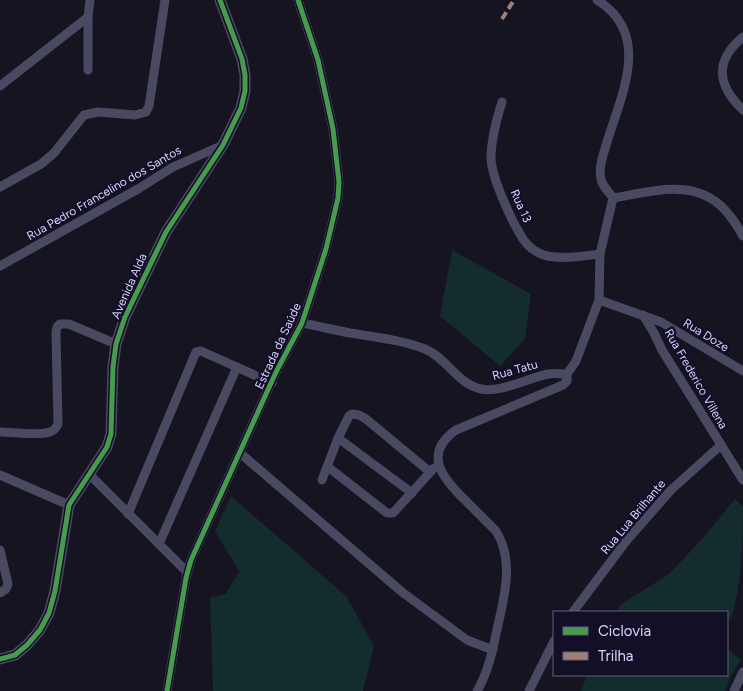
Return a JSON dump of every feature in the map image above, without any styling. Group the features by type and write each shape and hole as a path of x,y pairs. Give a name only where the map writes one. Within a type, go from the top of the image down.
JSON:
{"street":[{"path":"88,70 88,17 90,0"},
{"path":"0,187 41,164 54,154 84,115 98,112 136,115 146,112 149,106 165,0"},
{"name":"Avenida Alda","path":"0,660 15,654 27,645 40,630 48,612 55,591 69,505 107,447 111,434 116,344 129,309 166,232 222,145 242,108 245,75 235,37 220,0"},
{"name":"Estrada da Saúde","path":"167,691 187,572 197,545 302,323 335,215 340,182 333,129 318,60 298,0"},
{"path":"477,691 485,678 493,650 506,589 507,570 501,540 496,531 449,484 438,465 440,445 451,434 563,385 567,374 576,361 599,300 600,254 613,198 604,186 600,170 627,75 630,58 629,41 624,26 614,13 597,0"},
{"path":"0,86 88,17"},
{"path":"743,37 728,52 723,62 722,73 728,94 743,110"},
{"name":"Rua 13","path":"502,102 494,125 491,161 494,174 520,236 529,246 541,254 578,257 600,254"},
{"name":"Rua Pedro Francelino dos Santos","path":"0,266 138,189 173,167 222,145"},
{"path":"613,198 666,189 684,189 701,193 715,201 729,215 743,236"},
{"name":"Rua Doze","path":"599,300 661,322 743,372"},
{"name":"Rua Frederico Villena","path":"644,316 662,350 743,480"},
{"name":"Rua Tatu","path":"302,323 384,339 428,350 471,386 481,389 492,389 548,374 567,374"},
{"path":"0,432 43,433 56,429 58,424 56,333 60,324 69,324 116,344"},
{"path":"128,514 196,352 201,351 272,383"},
{"path":"159,544 237,367"},
{"path":"322,480 338,438 349,416 352,414 359,415 430,472"},
{"path":"338,438 412,493"},
{"name":"Rua Lua Brilhante","path":"574,611 627,540 671,490 720,445"},
{"path":"240,453 402,592 467,640 493,650"},
{"path":"328,466 387,513 393,513 438,465"},
{"path":"89,474 187,572"},
{"path":"0,475 69,505"},
{"path":"0,550 8,584 6,589 0,593"},
{"path":"529,691 553,643"},
{"path":"734,691 743,672"}],"green space":[{"path":"452,250 531,294 525,339 500,366 440,316"},
{"path":"231,496 346,596 374,646 363,691 213,691 210,598 226,594 239,571 215,531"},
{"path":"735,499 743,507 740,578 731,619 728,620 728,611 617,611 620,605 669,574 704,537"},
{"path":"728,650 741,660 731,676 725,691 581,691 587,676 728,676"}],"marked path":[{"path":"502,19 514,0"}],"cycle path":[{"path":"0,659 15,655 27,645 40,630 49,613 55,591 69,505 107,447 111,434 113,367 116,344 125,317 166,232 223,145 241,108 245,91 242,59 220,0"},
{"path":"167,691 186,578 191,560 276,372 302,323 326,249 338,198 339,182 333,129 318,60 298,0"}]}
